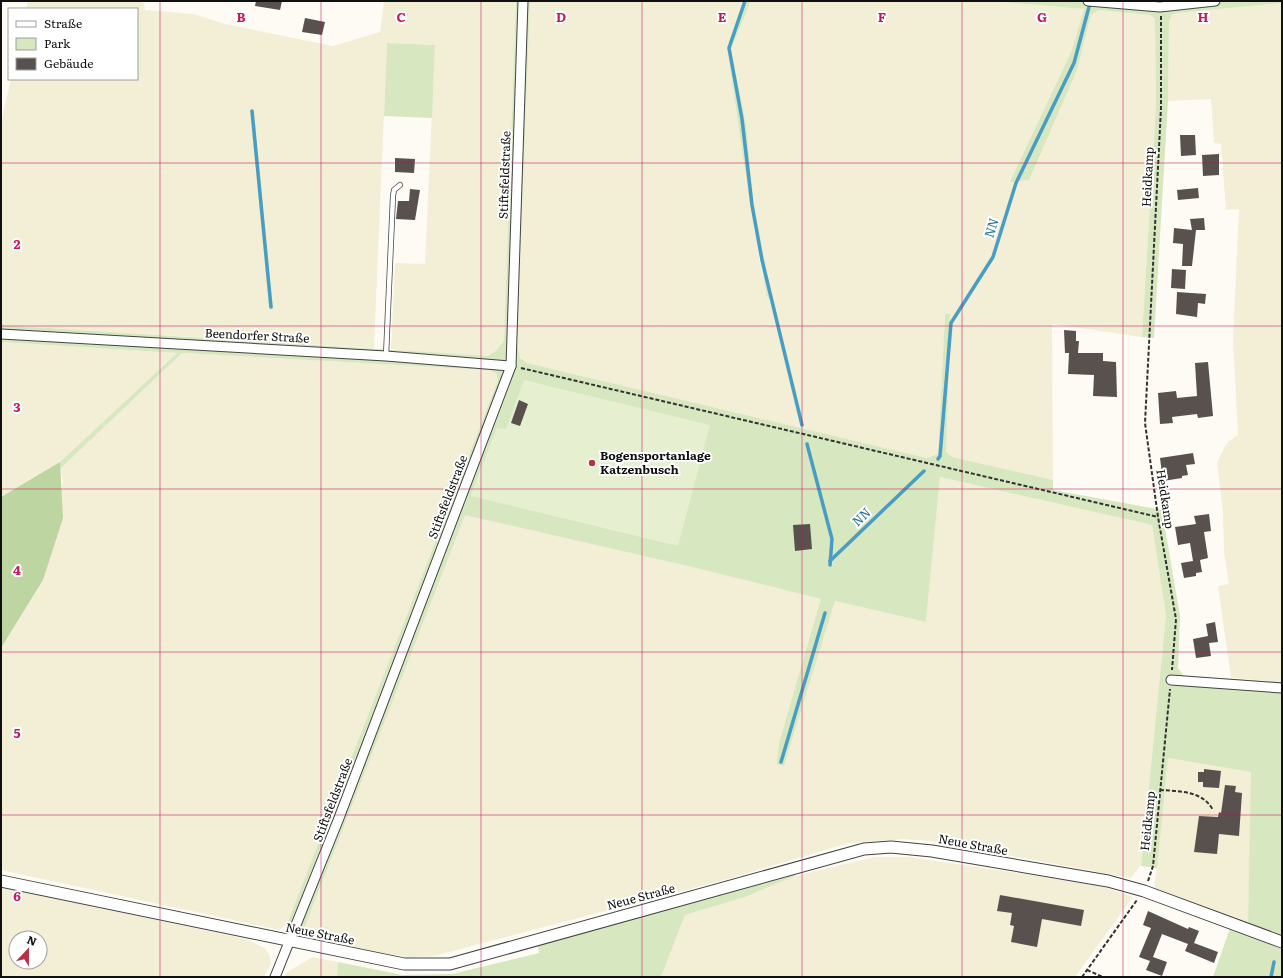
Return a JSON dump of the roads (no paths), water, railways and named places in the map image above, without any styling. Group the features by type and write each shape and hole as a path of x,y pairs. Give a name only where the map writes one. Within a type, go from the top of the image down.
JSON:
{"street":[{"name":"Stiftsfeldstraße","path":"275,977 291,942 511,366 523,1"},
{"path":"1088,1 1160,7 1215,1"},
{"name":"Beendorfer Straße","path":"1,334 386,356 511,366"},
{"path":"1171,680 1282,688"},
{"name":"Neue Straße","path":"1,881 291,942 404,964 450,964 864,849 891,847 932,851 1108,881 1144,891 1282,942"}],"lane":[{"path":"386,356 393,196 394,190 400,185"}],"waterway":[{"name":"NN","path":"745,1 729,48 742,119 752,205 762,260 802,425"},
{"name":"NN","path":"938,459 940,456 951,323 993,257 1016,183 1074,63 1089,7"},
{"path":"252,111 271,307"},
{"name":"NN","path":"807,444 832,539 830,565"},
{"name":"NN","path":"830,561 924,471"},
{"path":"781,762 825,613"},
{"path":"1271,977 1274,962"}],"place":[{"name":"Bogensportanlage Katzenbusch","path":"592,463"}]}
